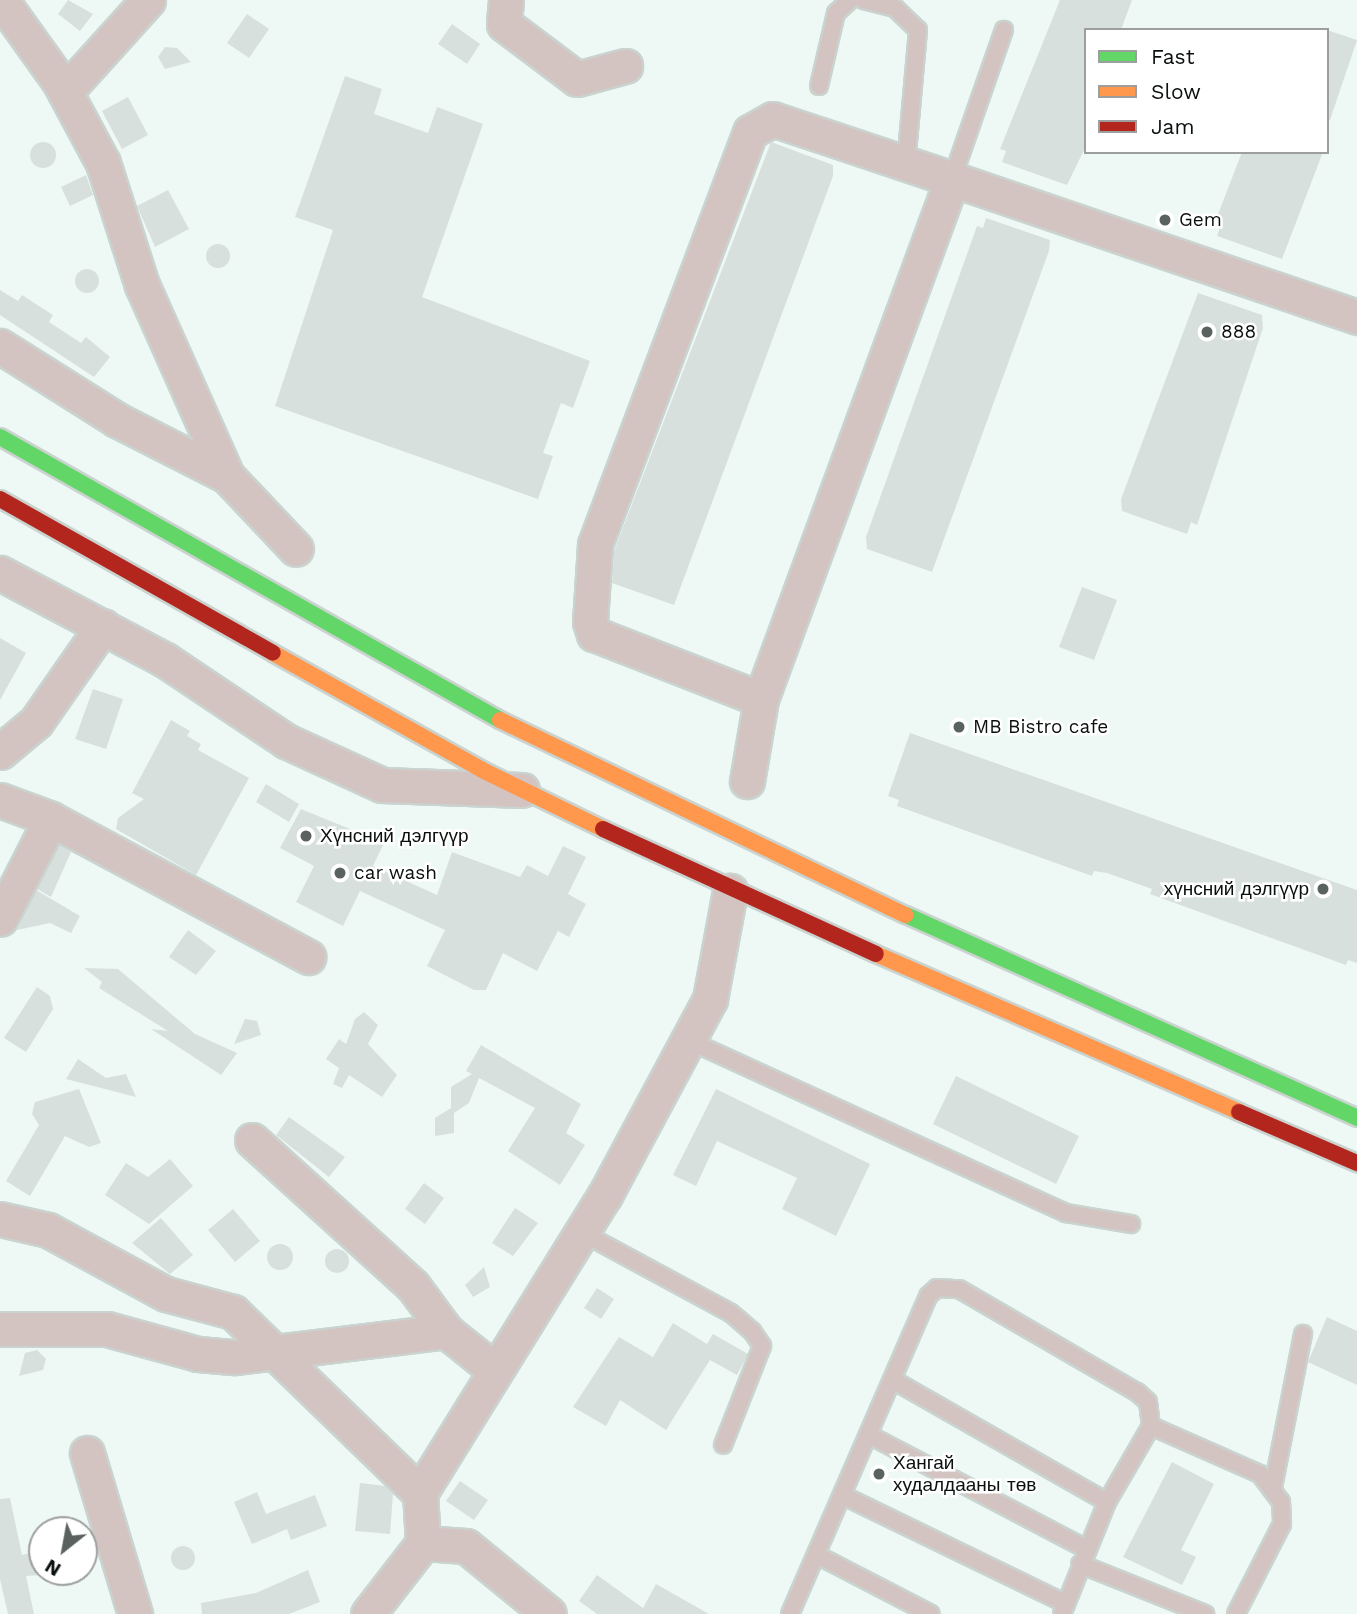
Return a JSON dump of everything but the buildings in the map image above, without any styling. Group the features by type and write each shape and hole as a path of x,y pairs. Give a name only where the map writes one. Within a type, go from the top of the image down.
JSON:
{"main road":[{"path":"0,436 536,740 1074,994 1357,1118"},
{"path":"0,499 525,790 730,891 1357,1163"}],"street":[{"path":"1,0 65,92 103,163 142,285 228,476 296,549"},
{"path":"65,92 148,0"},
{"path":"506,0 504,24 577,79 625,66"},
{"path":"761,699 594,634 595,545 750,132 773,119 1357,317"},
{"path":"747,781 761,699 952,179"},
{"path":"0,346 117,420 228,476"},
{"path":"0,573 103,626 286,741 382,785 525,790"},
{"path":"0,752 36,722 103,626"},
{"path":"0,800 51,819 308,957"},
{"path":"0,919 51,819"},
{"path":"368,1614 423,1543 420,1493 492,1368 581,1232 710,999 730,891"},
{"path":"252,1140 413,1286 446,1331 492,1368"},
{"path":"0,1219 48,1230 166,1294 233,1312 281,1355 420,1493"},
{"path":"0,1329 107,1329 198,1354 281,1355 446,1331"},
{"path":"87,1453 135,1614"},
{"path":"423,1543 466,1546 549,1614"}],"lane":[{"path":"819,86 836,13 850,0"},
{"path":"863,0 895,8 918,30 906,165"},
{"path":"952,179 1004,30"},
{"path":"688,1040 1066,1213 1131,1224"},
{"path":"581,1232 731,1313 752,1331 762,1346 723,1444"},
{"path":"790,1614 871,1436 928,1296 946,1286 1137,1392 1148,1402 1151,1426 1107,1502 1083,1556 1064,1609 844,1496"},
{"path":"1236,1614 1282,1524 1273,1487 1303,1334"},
{"path":"893,1380 1107,1502"},
{"path":"1151,1426 1260,1474 1273,1487"},
{"path":"871,1436 1083,1556 1205,1614"},
{"path":"817,1555 931,1614"}],"traffic: fast":[{"path":"0,437 500,720"},
{"path":"906,915 1357,1118"}],"traffic: slow":[{"path":"273,653 482,770 603,829"},
{"path":"500,720 906,915"},
{"path":"876,954 1239,1112"}],"traffic: jam":[{"path":"0,499 273,653"},
{"path":"603,829 876,954"},
{"path":"1239,1112 1357,1163"}],"place":[{"name":"Gem","path":"1165,220"},
{"name":"888","path":"1207,332"},
{"name":"MB Bistro cafe","path":"959,727"},
{"name":"Хүнсний дэлгүүр","path":"306,836"},
{"name":"car wash","path":"340,873"},
{"name":"хүнсний дэлгүүр","path":"1323,889"},
{"name":"Хангай худалдааны төв","path":"879,1474"}]}
